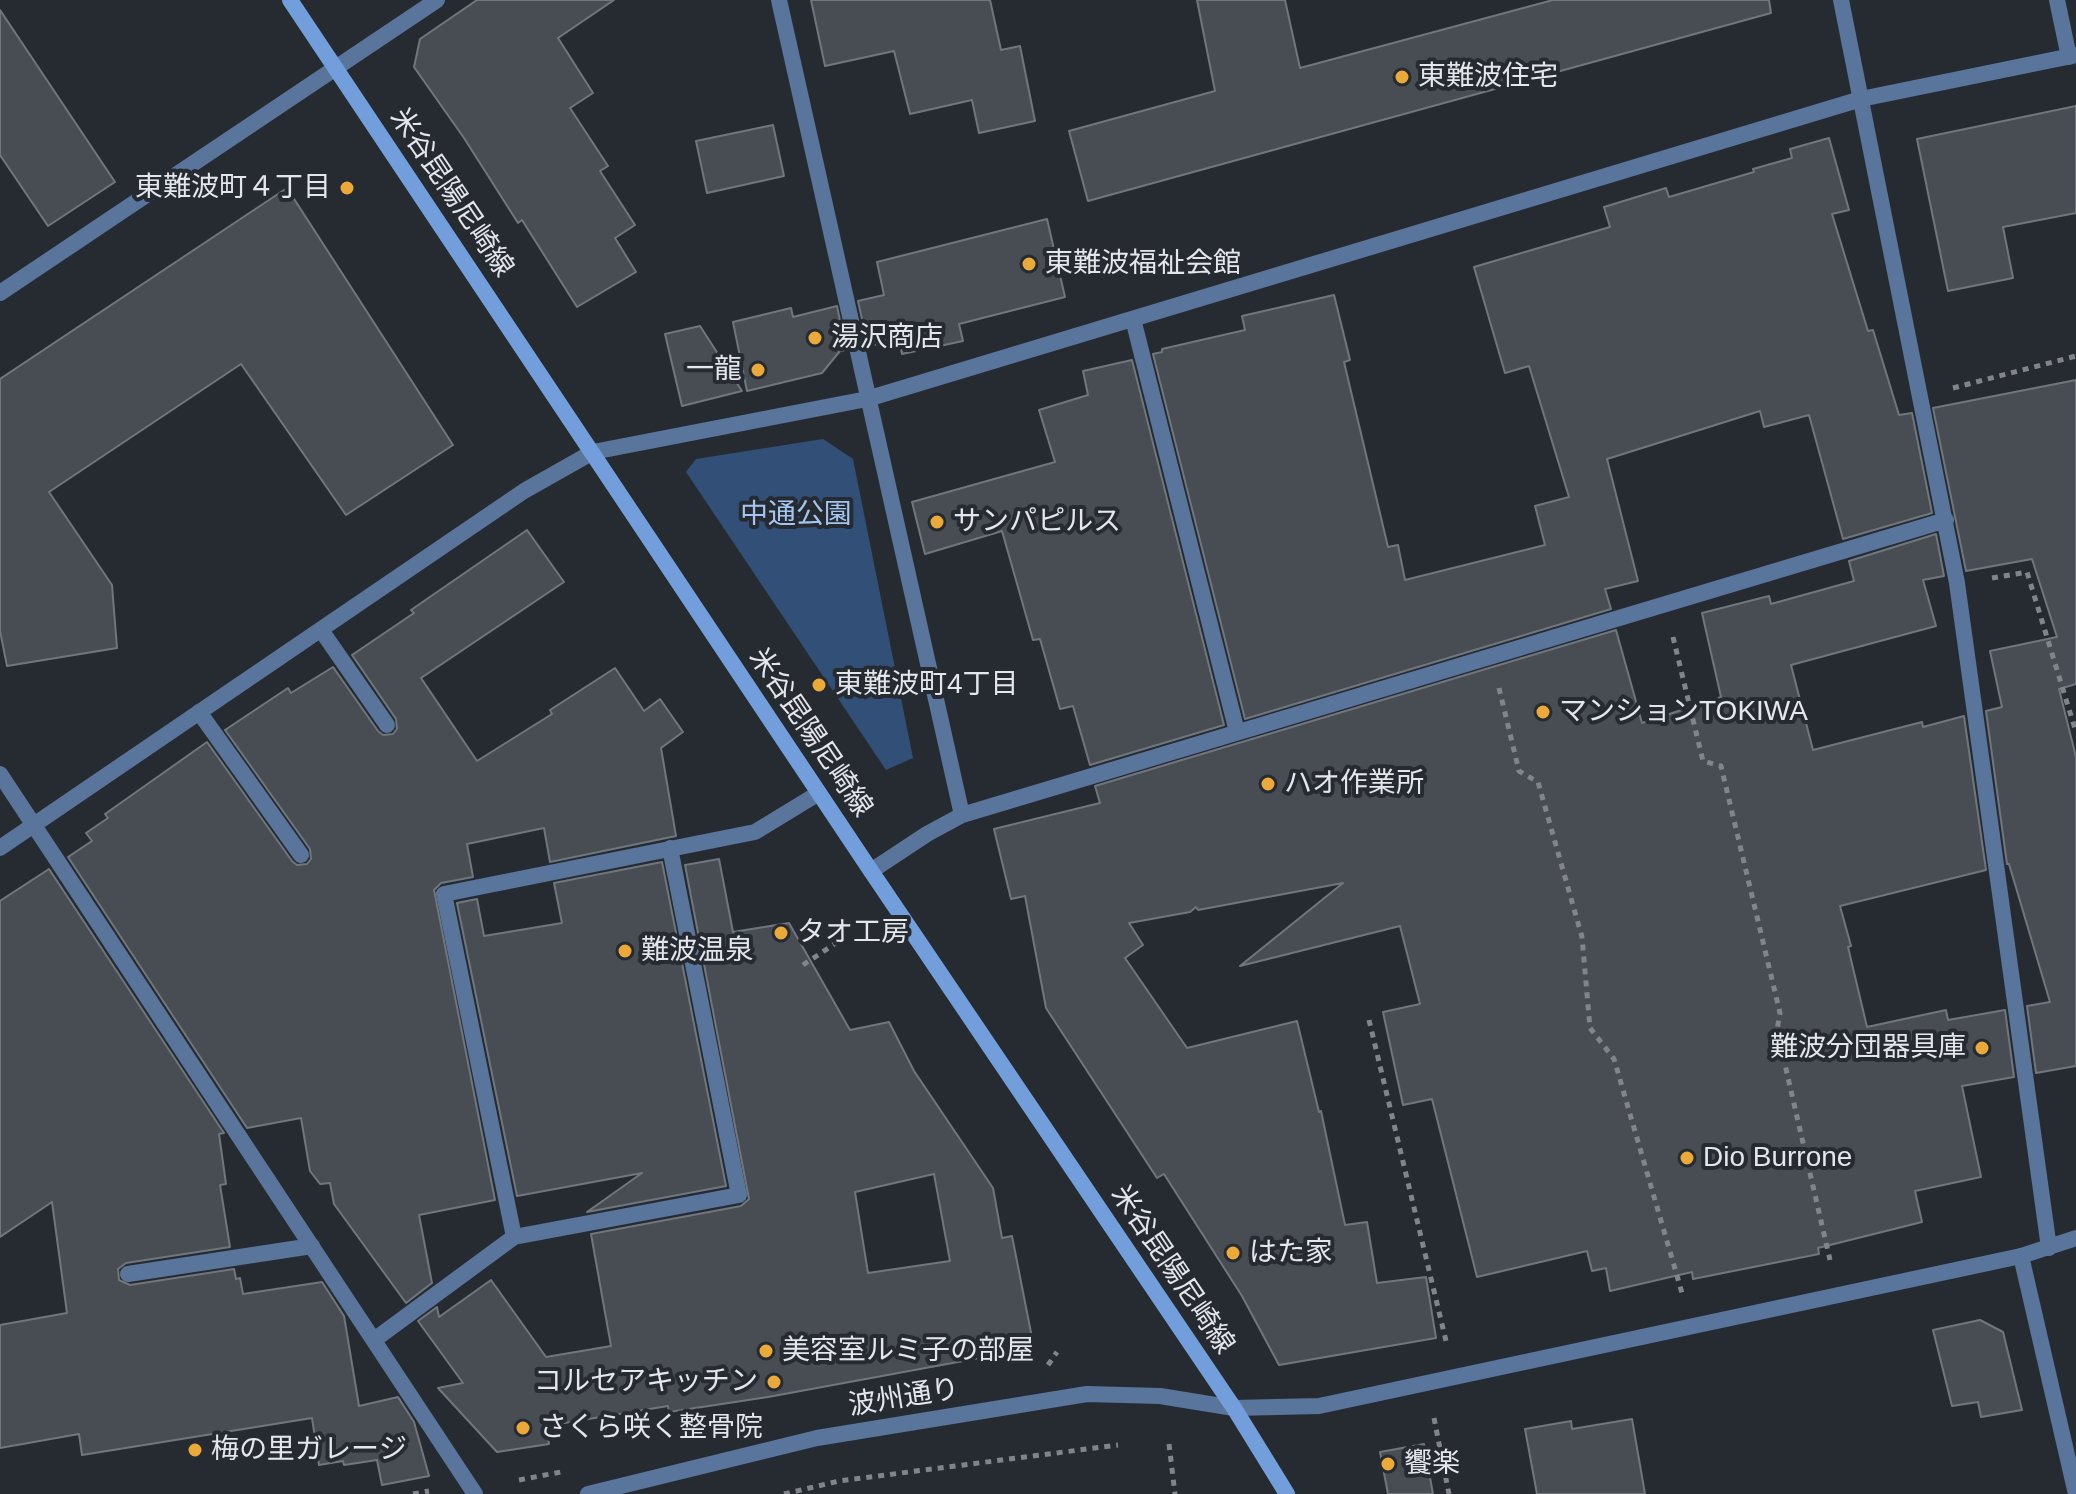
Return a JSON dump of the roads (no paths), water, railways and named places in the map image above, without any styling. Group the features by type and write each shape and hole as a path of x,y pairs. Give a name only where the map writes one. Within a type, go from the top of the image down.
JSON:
{"main road":[{"name":"米谷昆陽尼崎線","path":"290,0 871,871 1234,1408 1287,1494"}],"street":[{"path":"0,293 437,0"},
{"path":"779,0 962,815"},
{"path":"1841,0 1957,583 2049,1248"},
{"path":"0,848 524,491 593,452 867,399 1861,99 2073,56 2057,0"},
{"path":"1133,319 1237,732"},
{"path":"871,871 962,815 1946,520"},
{"path":"321,630 387,725"},
{"path":"199,712 301,855"},
{"path":"0,774 475,1494"},
{"path":"514,1237 444,894 755,832 819,793"},
{"path":"374,1340 514,1237 739,1195 670,848"},
{"name":"波州通り","path":"588,1494 817,1438 1087,1394 1160,1396 1234,1408 1319,1406 2021,1256 2076,1238"},
{"path":"128,1274 312,1246"},
{"path":"2021,1256 2076,1494"}],"place":[{"name":"東難波住宅","path":"1402,77"},
{"name":"東難波町４丁目","path":"347,188"},
{"name":"東難波福祉会館","path":"1029,264"},
{"name":"湯沢商店","path":"815,338"},
{"name":"一龍","path":"758,370"},
{"name":"サンパピルス","path":"937,522"},
{"name":"東難波町4丁目","path":"819,685"},
{"name":"マンションTOKIWA","path":"1543,712"},
{"name":"ハオ作業所","path":"1268,784"},
{"name":"タオ工房","path":"781,933"},
{"name":"難波温泉","path":"625,951"},
{"name":"難波分団器具庫","path":"1982,1048"},
{"name":"Dio Burrone","path":"1687,1158"},
{"name":"はた家","path":"1233,1253"},
{"name":"美容室ルミ子の部屋","path":"766,1351"},
{"name":"コルセアキッチン","path":"774,1382"},
{"name":"さくら咲く整骨院","path":"523,1428"},
{"name":"梅の里ガレージ","path":"195,1450"},
{"name":"饗楽","path":"1388,1464"}],"park label":[{"name":"中通公園","path":"796,515"}]}
